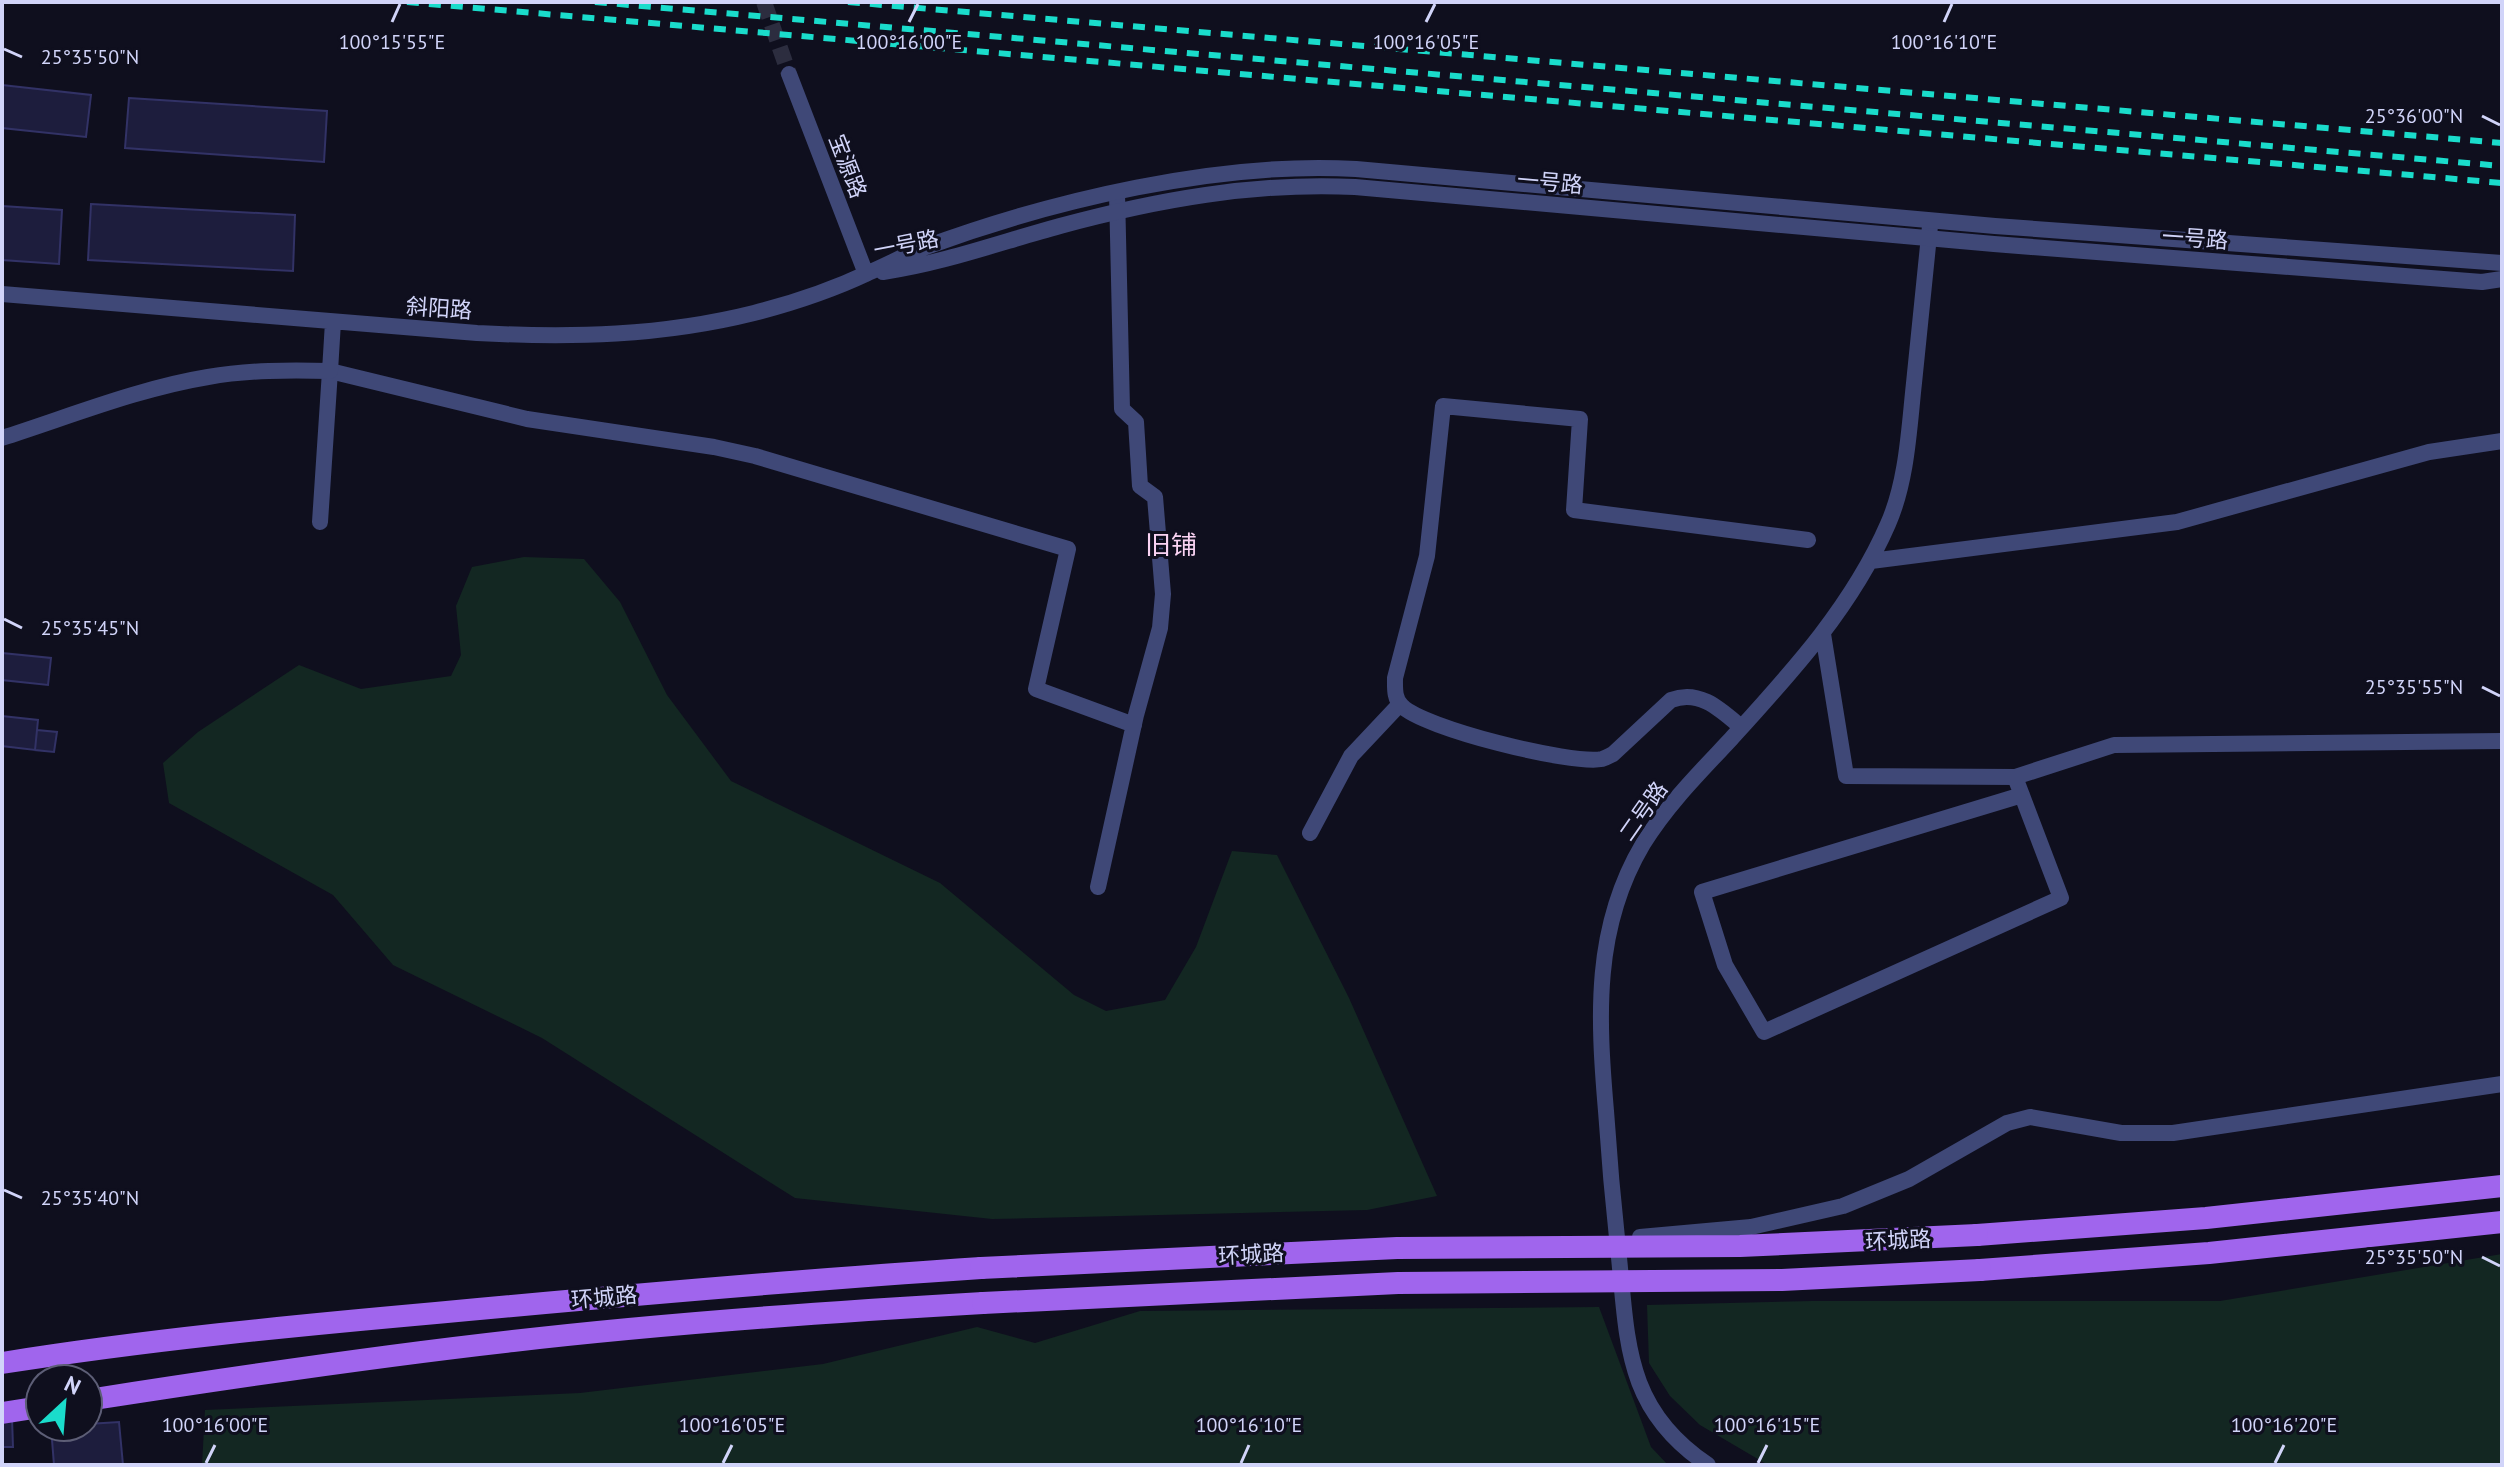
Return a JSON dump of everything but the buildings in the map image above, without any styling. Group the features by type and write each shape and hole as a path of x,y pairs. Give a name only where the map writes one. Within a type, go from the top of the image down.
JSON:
{"main road":[{"name":"环城路","path":"2,1363 140,1342 275,1327 711,1287 981,1268 1397,1248 1740,1246 1977,1235 2237,1215 2502,1186"},
{"name":"环城路","path":"104,1398 282,1371 586,1333 983,1303 1384,1284 1782,1280 1980,1270 2209,1253 2502,1222"},
{"path":"2,1413 24,1410"}],"street":[{"name":"宝源路","path":"789,74 866,274"},
{"name":"一号路","path":"866,274 922,248 1040,212 1117,193 1245,171 1336,168 1931,220 2502,263"},
{"name":"一号路","path":"866,274 927,265 1118,211 1247,189 1336,186 1929,238 2482,282 2502,279"},
{"path":"1098,887 1134,725 1160,628 1163,594 1155,497 1140,486 1136,422 1122,409 1117,193"},
{"name":"二号路","path":"1708,1465 1658,1421 1638,1383 1630,1347 1617,1237 1599,1035 1600,990 1615,909 1653,829 1823,634 1871,561 1890,519 1900,484 1931,220"},
{"name":"斜阳路","path":"2,294 528,335 628,334 739,316 815,295 866,274"},
{"path":"320,522 333,322"},
{"path":"2,438 196,379 252,371 330,371 527,419 684,442 755,456 1068,549 1036,689 1134,725"},
{"path":"1741,727 1720,709 1694,695 1682,696 1671,700 1613,754 1602,759 1588,759 1555,756 1448,729 1399,705 1395,678 1427,556 1443,406 1580,419 1574,510 1808,540"},
{"path":"1871,561 2177,522 2429,452 2502,441"},
{"path":"1823,634 1846,776 2015,777 2114,745 2502,741"},
{"path":"1310,833 1351,756 1399,705"},
{"path":"2015,777 2022,795 2061,898 1764,1032 1725,965 1702,892 2022,795"},
{"path":"1617,1237 1727,1230 1821,1212 1909,1179 2007,1123 2030,1117 2121,1133 2173,1133 2502,1084"}],"green space":[{"path":"524,557 584,559 620,602 667,695 731,781 940,883 1074,995 1106,1011 1165,1000 1196,947 1232,851 1277,855 1349,998 1437,1196 1367,1210 992,1219 795,1198 542,1038 393,965 333,895 169,803 163,763 198,732 299,665 361,689 451,676 461,655 456,606 472,567"},
{"path":"2502,1254 2502,1465 1768,1465 1700,1425 1670,1396 1649,1363 1647,1305 1813,1301 2220,1301"},
{"path":"1599,1307 1651,1447 1668,1465 202,1465 205,1410 580,1393 823,1364 977,1327 1035,1343 1140,1311"}],"tunnel":[{"path":"764,2 789,74"}],"railway":[{"path":"407,2 2502,183"},
{"path":"595,2 2502,166"},
{"path":"848,2 2502,143"}],"district":[{"name":"旧铺","path":"1171,544"}]}
